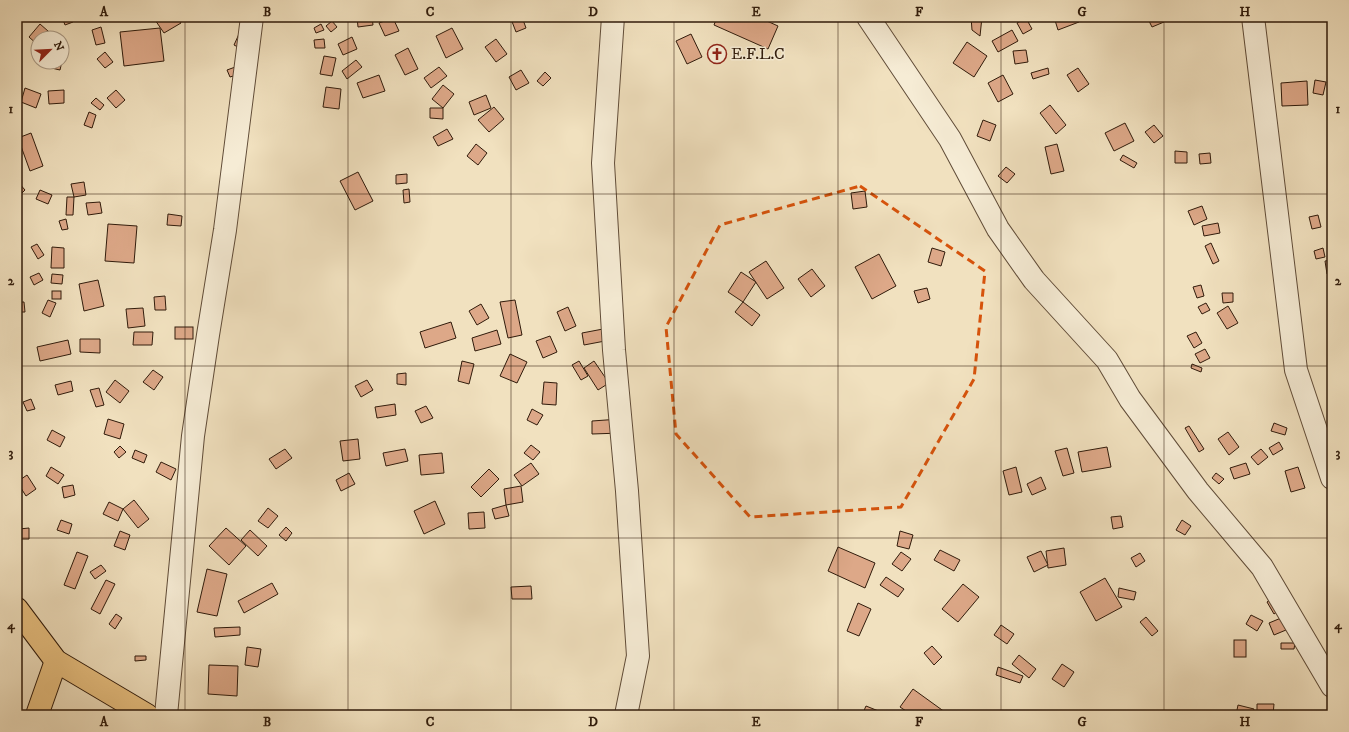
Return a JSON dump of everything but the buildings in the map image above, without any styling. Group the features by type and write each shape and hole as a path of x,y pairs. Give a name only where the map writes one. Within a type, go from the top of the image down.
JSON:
{"main road":[{"path":"17,609 56,661 147,715"},
{"path":"37,715 56,661"}],"street":[{"path":"166,715 193,436 225,230 252,17"},
{"path":"613,17 603,163 614,350 627,492 638,656 626,715"},
{"path":"868,17 950,139 998,230 1034,280 1107,360 1130,399 1198,491 1262,567 1332,686"},
{"path":"1253,17 1296,370 1332,478"}],"highlighted area":[{"path":"860,186 985,271 974,379 901,507 750,517 676,434 666,327 720,225"}],"place":[{"name":"E.F.L.C","path":"717,54"}]}
